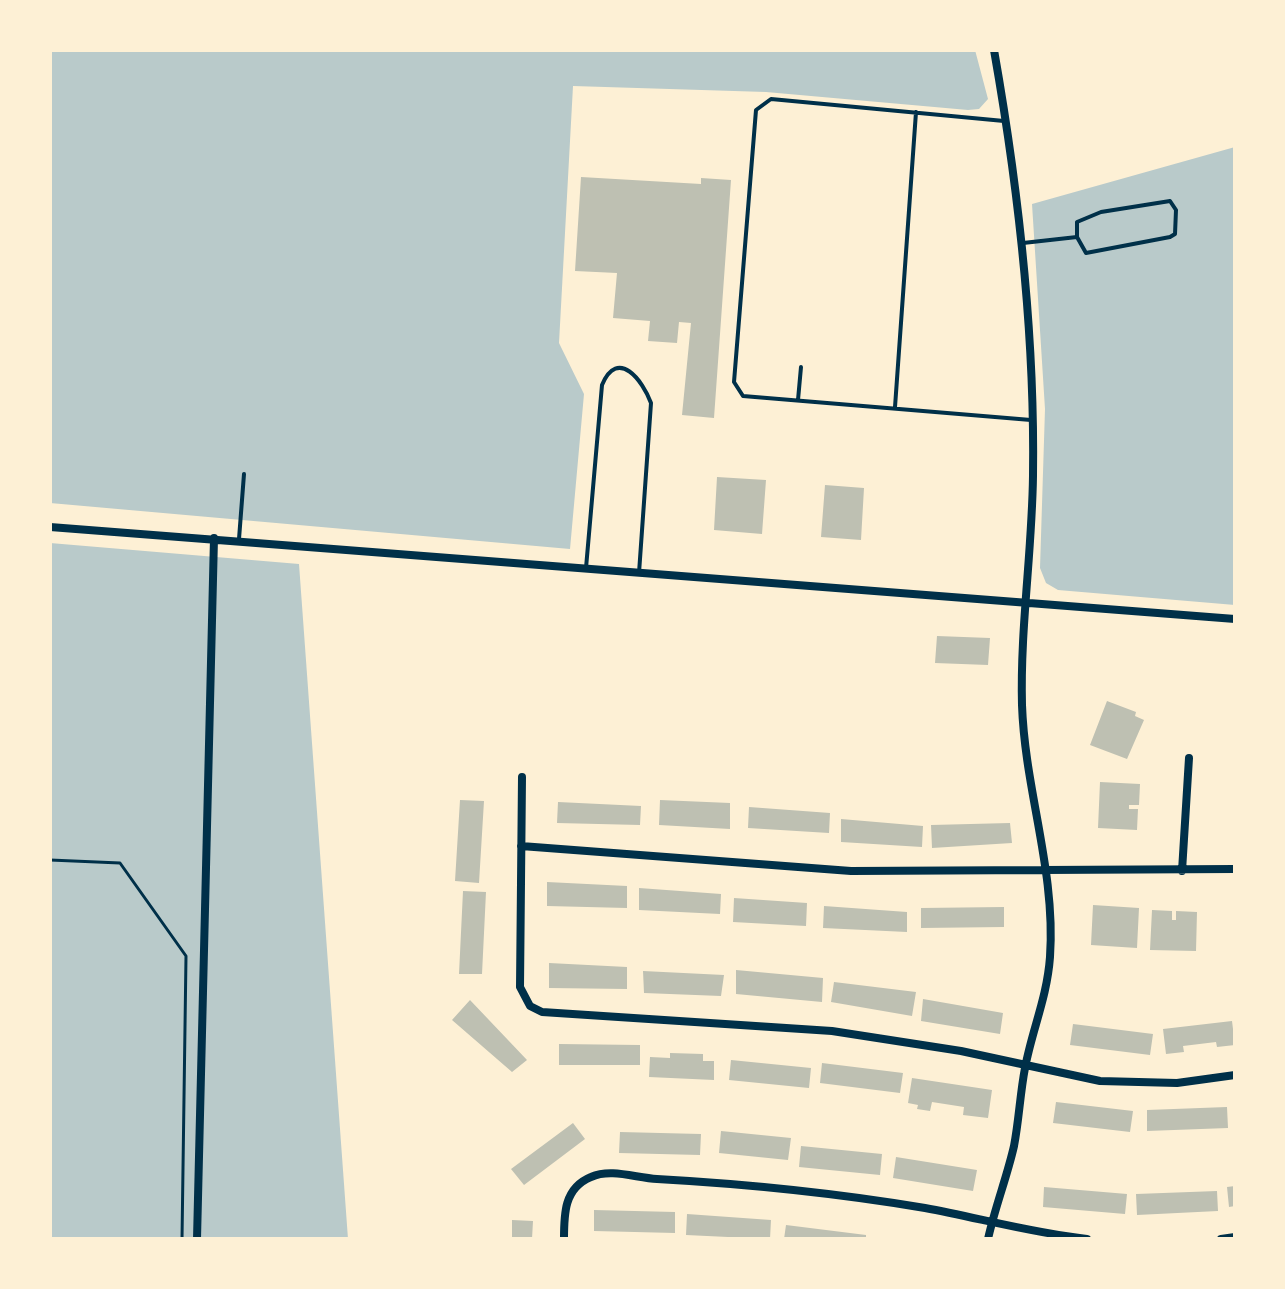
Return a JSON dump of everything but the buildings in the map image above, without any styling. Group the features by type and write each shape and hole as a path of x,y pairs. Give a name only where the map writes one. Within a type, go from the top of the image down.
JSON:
{"street":[{"path":"988,1239 1014,1145 1025,1066 1039,1020 1050,960 1048,869 1034,809 1023,723 1025,604 1033,477 1032,350 1023,243 994,50"},
{"path":"50,527 239,539 586,571 1235,619"},
{"path":"197,1239 214,538"},
{"path":"1182,871 1189,758"},
{"path":"522,777 520,987 530,1006 542,1012 832,1031 923,1044 1075,1078 1139,1084 1177,1083 1235,1075"},
{"path":"521,846 851,871 962,873 1048,869 1235,869"},
{"path":"564,1239 566,1203 573,1190 593,1175 606,1173 631,1178 856,1197 1087,1239"},
{"path":"1221,1239 1235,1237"}],"lane":[{"path":"1007,121 771,99 756,110 734,382 743,396 1032,420"},
{"path":"895,407 916,112"},
{"path":"1170,201 1175,204 1175,234 1170,237 1086,253 1077,237 1077,222 1101,212 1170,201"},
{"path":"1023,243 1077,237"},
{"path":"798,400 801,367"},
{"path":"586,571 602,385 606,375 619,368 631,370 644,383 651,403 638,575"},
{"path":"239,539 244,474"}],"path":[{"path":"50,860 120,863 186,956 182,1239"}],"shaded area":[{"path":"50,50 975,50 988,99 979,109 968,110 766,92 573,86 559,343 584,394 570,549 50,503"},
{"path":"1235,147 1235,605 1058,590 1046,583 1040,568 1045,409 1032,204"},
{"path":"50,543 299,564 348,1239 50,1239"}]}
